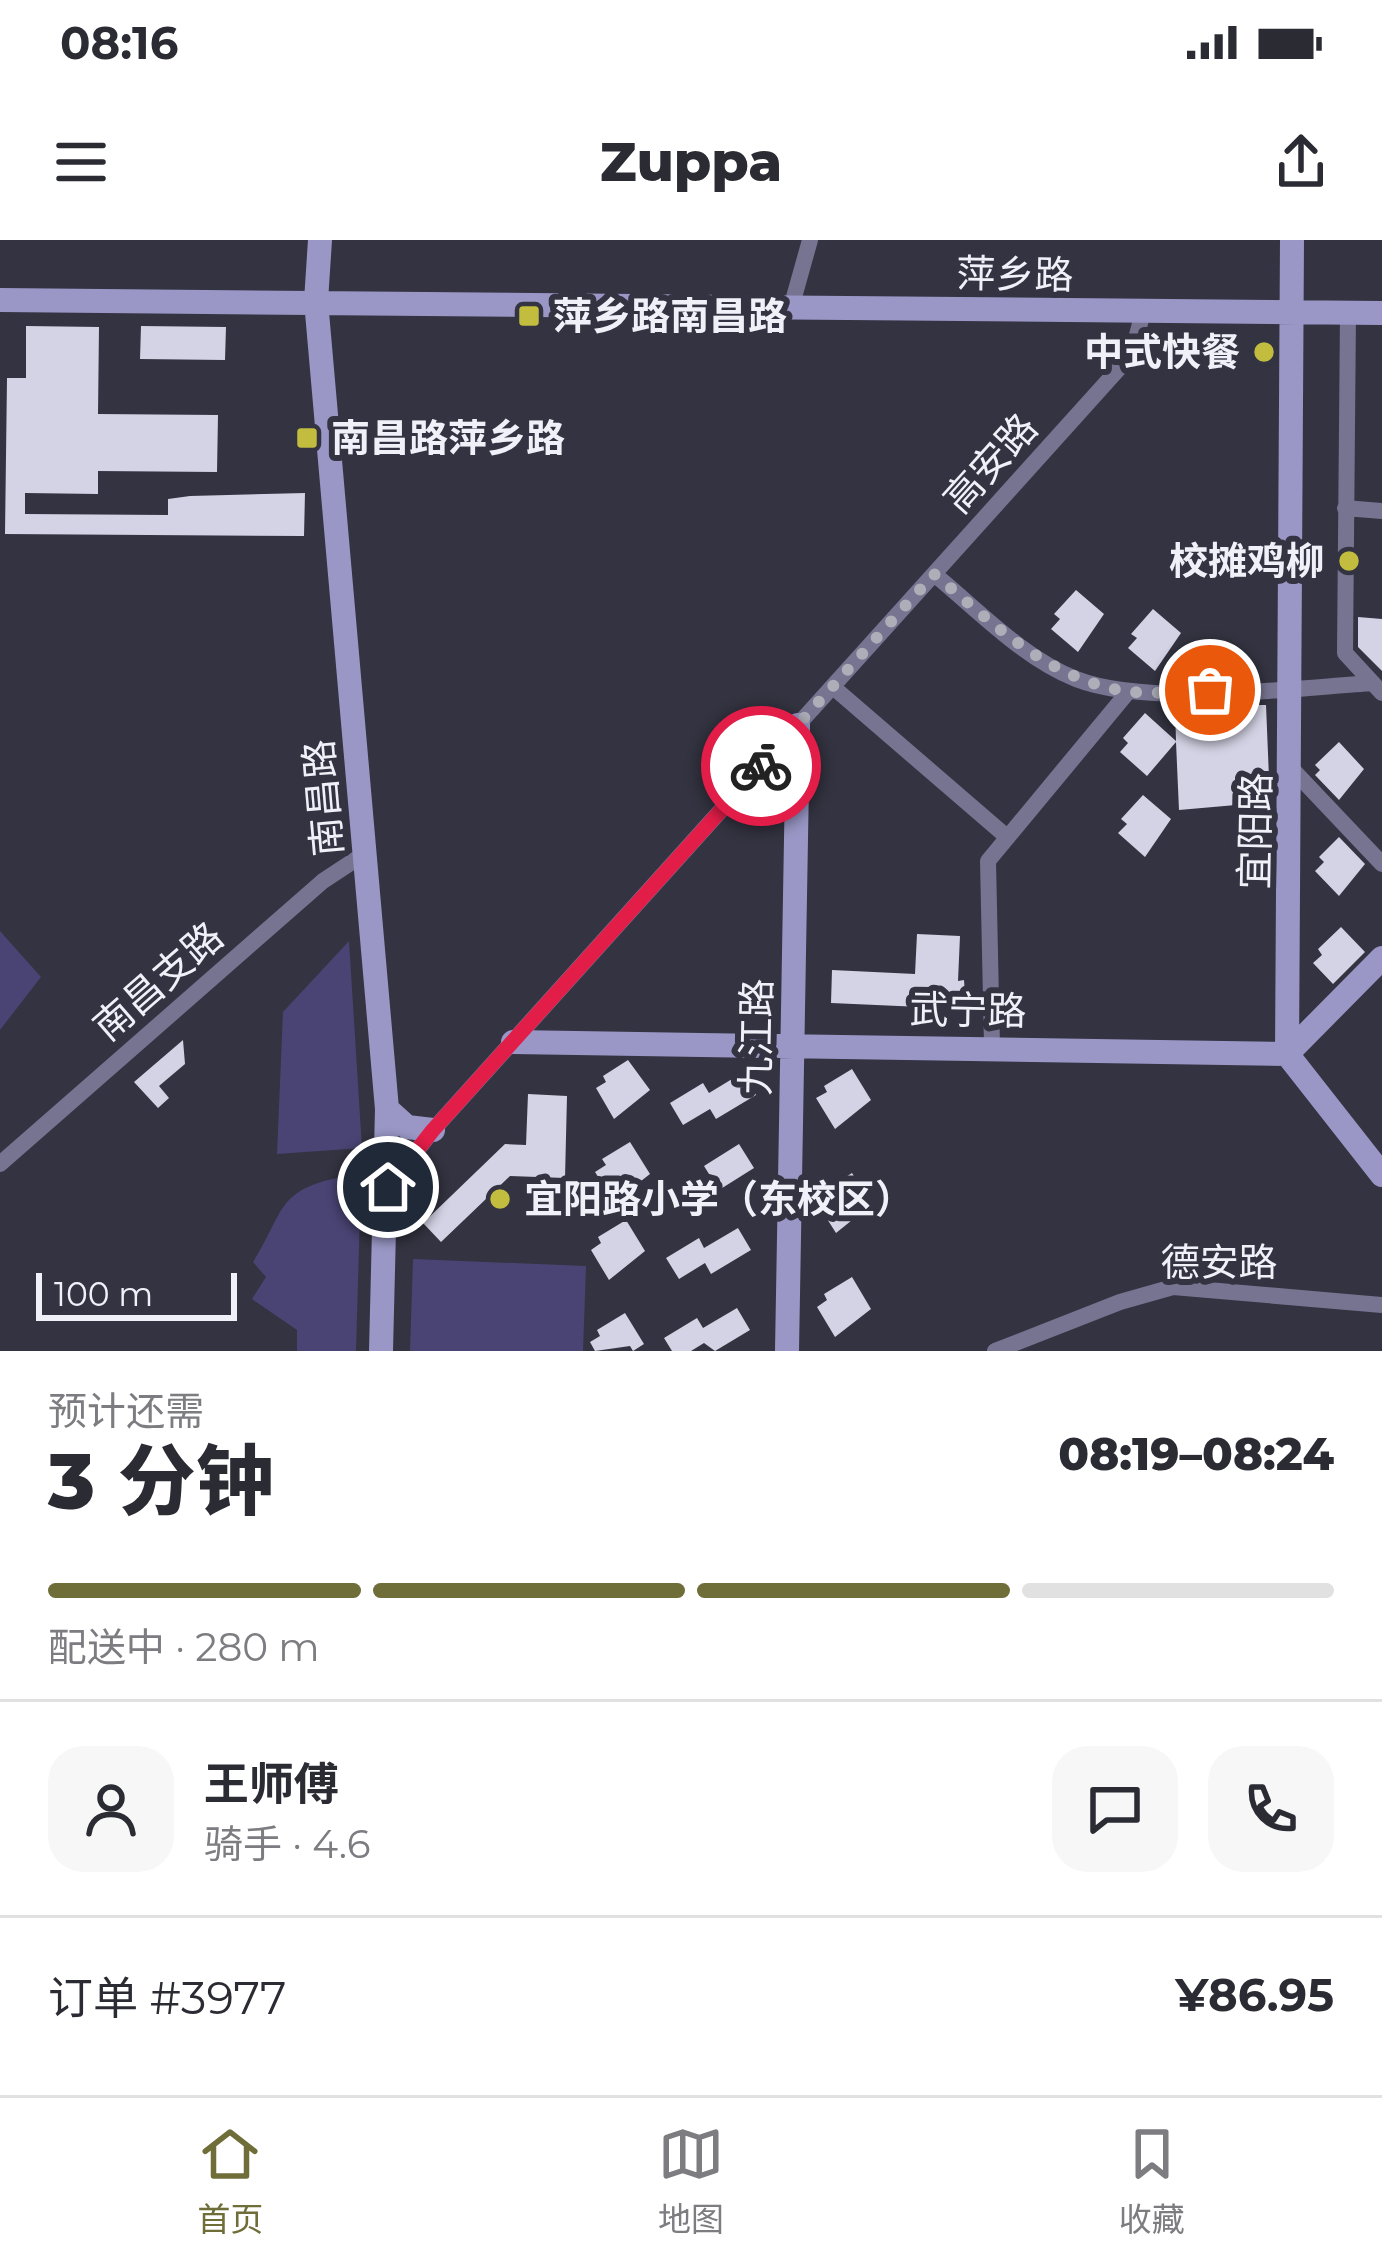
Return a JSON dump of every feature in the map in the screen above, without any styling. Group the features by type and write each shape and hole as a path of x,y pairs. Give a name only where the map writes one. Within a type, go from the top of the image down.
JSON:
{"main road":[{"name":"南昌路","path":"320,240 316,301 387,1109 381,1351"},
{"name":"宜阳路","path":"1287,1054 1292,240"},
{"name":"萍乡路","path":"0,300 1382,313"},
{"name":"九江路","path":"787,1351 798,725"},
{"path":"1382,958 1287,1054 1382,1175"},
{"name":"武宁路","path":"513,1042 992,1045 1287,1054"},
{"path":"387,1109 407,1126 433,1130"}],"street":[{"path":"791,308 810,240"},
{"name":"高安路","path":"388,1187 433,1130 1132,354 1143,312"},
{"path":"1348,313 1345,653 1377,688"},
{"path":"1345,508 1382,511"},
{"path":"934,574 1026,650 1076,679 1128,692 1377,688"},
{"path":"833,686 1007,837"},
{"path":"992,1045 988,861 1128,692"},
{"path":"1292,769 1382,864"},
{"name":"南昌支路","path":"0,1164 322,881 364,854"},
{"name":"德安路","path":"995,1351 1120,1301 1174,1287 1382,1305"}],"shaded area":[{"path":"0,931 41,977 0,1030"},
{"path":"349,941 362,1148 277,1154 283,1012"},
{"path":"342,1177 361,1178 356,1351 297,1351 297,1330 252,1299 266,1277 253,1262 293,1196"},
{"path":"413,1259 586,1266 583,1351 410,1351"}],"building":[{"path":"26,326 99,327 98,414 218,415 217,472 98,471 98,494 25,493 25,514 168,515 168,499 305,493 304,536 5,534 7,378 26,378"},
{"path":"141,326 226,327 225,360 140,359"},
{"path":"1076,590 1104,614 1078,652 1051,629 1060,619 1054,614"},
{"path":"1153,609 1181,633 1155,671 1128,648 1137,638 1131,634"},
{"path":"1358,617 1382,619 1382,671 1358,647"},
{"path":"1266,705 1270,802 1179,810 1176,742 1147,776 1120,752 1128,743 1123,738 1145,713 1176,741 1175,706"},
{"path":"1339,742 1364,769 1339,800 1315,775 1320,770 1315,765"},
{"path":"1143,795 1171,819 1145,857 1118,833 1127,824 1121,819"},
{"path":"1339,837 1365,864 1339,896 1315,871 1324,862 1319,857"},
{"path":"1341,927 1365,952 1333,984 1313,963 1322,955 1318,949"},
{"path":"917,934 960,936 958,981 964,980 966,1009 831,1003 832,970 915,974"},
{"path":"183,1040 185,1064 159,1086 169,1098 158,1108 134,1082"},
{"path":"628,1060 650,1090 614,1119 596,1088 606,1082 603,1076"},
{"path":"852,1069 871,1100 835,1129 816,1098 827,1092 824,1086"},
{"path":"742,1073 756,1095 716,1119 710,1109 683,1125 670,1103 703,1083 709,1093"},
{"name":"宜阳路小学（东校区）","path":"528,1094 567,1096 565,1178 510,1176 441,1242 423,1223 505,1144 526,1145"},
{"path":"630,1142 650,1174 614,1202 595,1172 606,1165 602,1159"},
{"path":"739,1144 754,1168 719,1190 704,1166"},
{"path":"852,1173 872,1204 836,1233 817,1203 828,1196 825,1190"},
{"path":"626,1220 645,1251 609,1280 591,1250 601,1243 598,1237"},
{"path":"738,1228 751,1250 711,1274 705,1263 679,1279 666,1258 699,1238 704,1248"},
{"path":"852,1277 871,1309 835,1337 817,1307 827,1300 824,1294"},
{"path":"737,1308 750,1330 715,1351 704,1343 691,1351 672,1351 664,1338 697,1318 703,1328"},
{"path":"625,1313 644,1344 633,1351 630,1346 595,1351 590,1342 600,1336 597,1330"}],"way so far":[{"path":"761,766 934,574 1026,650 1076,679 1128,692 1210,690"}],"place":[{"name":"萍乡路南昌路","path":"529,316"},
{"name":"中式快餐","path":"1264,352"},
{"name":"南昌路萍乡路","path":"307,438"},
{"name":"校摊鸡柳","path":"1349,561"},
{"name":"宜阳路小学（东校区）","path":"500,1199"}],"route":[{"path":"388,1187 433,1130 761,766"}]}
